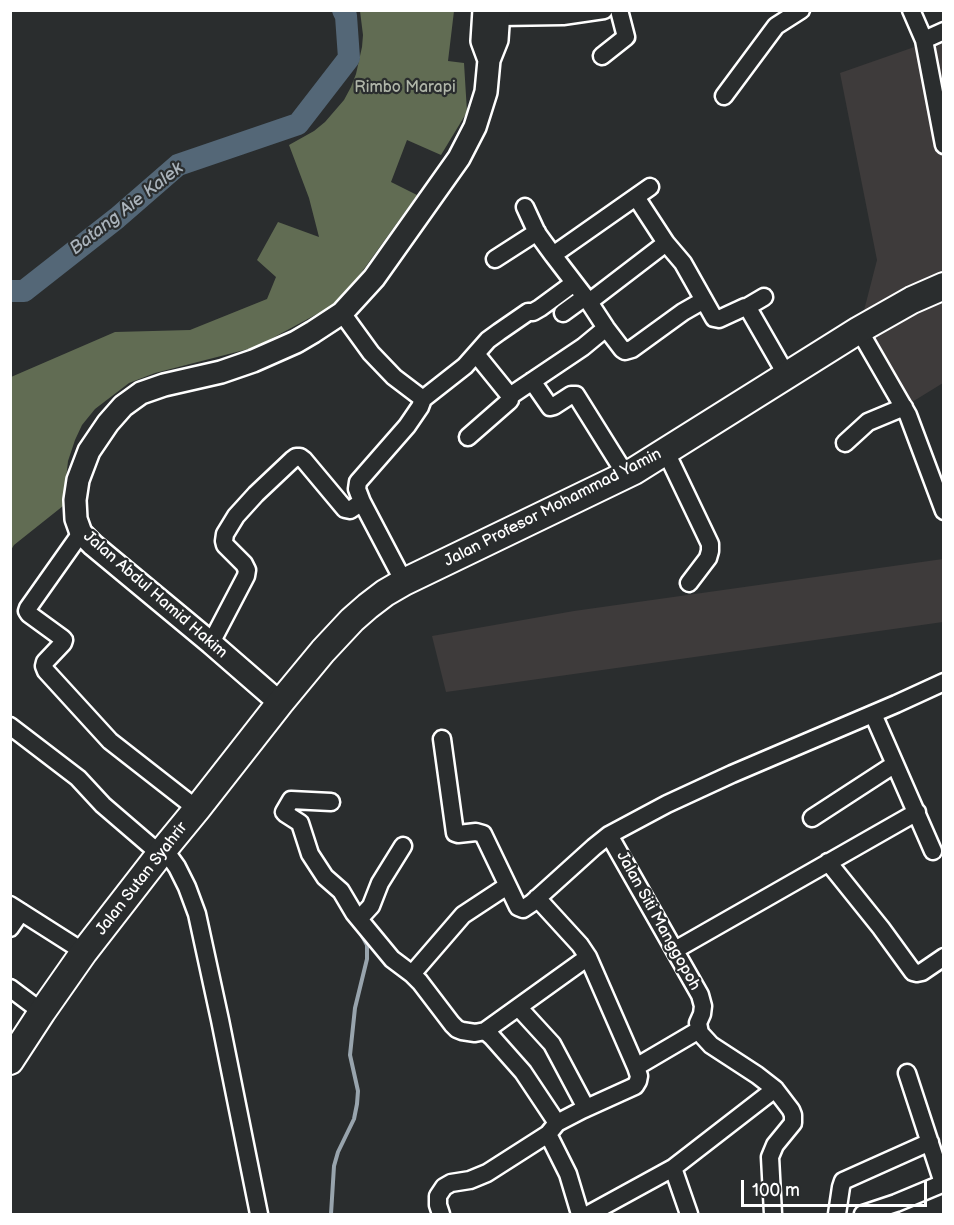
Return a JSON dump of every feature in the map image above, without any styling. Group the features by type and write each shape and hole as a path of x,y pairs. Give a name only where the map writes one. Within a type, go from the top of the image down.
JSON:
{"highway":[{"name":"Jalan Profesor Mohammad Yamin","path":"280,703 352,620 386,593 626,475 859,330 912,300 944,286"},
{"name":"Jalan Sutan Syahrir","path":"10,1061 84,952 280,703"}],"main road":[{"name":"Jalan Abdul Hamid Hakim","path":"280,703 81,533 75,519 78,480 89,451 108,423 123,406 141,393 253,361 313,333 342,313 380,269 459,158 475,127 486,92 489,60 496,40 494,13"}],"street":[{"path":"494,13 563,16 604,10"},
{"path":"603,56 626,37 619,10"},
{"path":"724,96 776,26 801,10"},
{"path":"911,10 924,40 944,146"},
{"path":"924,40 944,31"},
{"path":"554,255 643,192 666,243 683,263 716,320 764,297"},
{"path":"525,207 537,232 622,349 628,351 704,300"},
{"path":"495,259 537,232"},
{"path":"563,313 587,299 666,243"},
{"path":"405,582 362,502 357,489 358,482 407,426 423,399 465,366 488,340 528,312 540,308 574,283"},
{"path":"747,307 788,376"},
{"path":"342,313 370,353 423,399"},
{"path":"468,437 508,402 510,396 583,347 606,328"},
{"path":"859,330 912,425 944,511"},
{"path":"476,354 510,396"},
{"path":"532,381 550,407 571,395 576,395 626,475"},
{"path":"844,443 868,423 903,407"},
{"path":"666,452 710,544 708,558 689,583"},
{"path":"211,643 247,570 225,545 225,534 236,516 292,460 300,457 304,460 345,509 350,510 362,502"},
{"path":"81,533 27,611 64,640 45,662 46,671 111,741 197,809"},
{"name":"Jalan Siti Manggopoh","path":"699,1030 698,1023 702,1011 700,995 609,836 667,804 944,682"},
{"path":"873,714 933,851"},
{"path":"10,726 78,778 103,806 162,852 177,867 197,914 259,1215"},
{"path":"442,739 454,830 458,834 477,832 483,834 520,909 532,903 567,870 609,836"},
{"path":"812,818 895,764"},
{"path":"332,802 293,800 288,803 284,812 300,823 315,863 344,895 359,919 392,959 412,974 457,1029 475,1033 485,1031 588,957"},
{"path":"675,950 916,812"},
{"path":"359,919 371,906 380,883 404,846"},
{"path":"828,862 913,972 917,974 922,972 944,957"},
{"path":"412,974 463,915 507,886"},
{"path":"441,1215 438,1196 444,1187 487,1173 552,1128 586,1108 635,1086 638,1081 636,1067 588,957 537,898"},
{"path":"10,928 16,909 84,952"},
{"path":"10,988 42,1012"},
{"path":"519,1008 552,1044 586,1108"},
{"path":"636,1067 699,1030 711,1045 775,1089 791,1110 793,1123 775,1145 770,1156 772,1215"},
{"path":"485,1031 523,1072 552,1128 580,1215"},
{"path":"863,1215 943,1183 907,1073"},
{"path":"589,1215 674,1168 775,1089"},
{"path":"837,1215 843,1181 930,1142"},
{"path":"674,1168 689,1215"}],"shaded area":[{"path":"943,37 943,383 904,407 859,330 877,260 840,73"},
{"path":"943,559 943,622 446,692 432,636 574,611"}],"green space":[{"name":"Rimbo Marapi","path":"360,11 454,11 448,61 464,63 467,112 441,155 407,140 391,182 417,195 341,301 256,347 155,373 129,383 95,409 82,425 68,461 63,506 14,545 11,550 11,377 115,332 190,330 267,299 276,277 257,260 278,222 319,237 309,198 289,145 325,122 344,100 351,87 362,47"}],"waterway":[{"name":"Batang Aie Kalek","path":"10,291 24,291 117,218 178,165 298,124 349,58 346,16 343,10"},
{"path":"331,1214 334,1166 338,1152 354,1119 357,1104 358,1091 350,1055 355,1008 367,959 367,945 361,934"}]}
